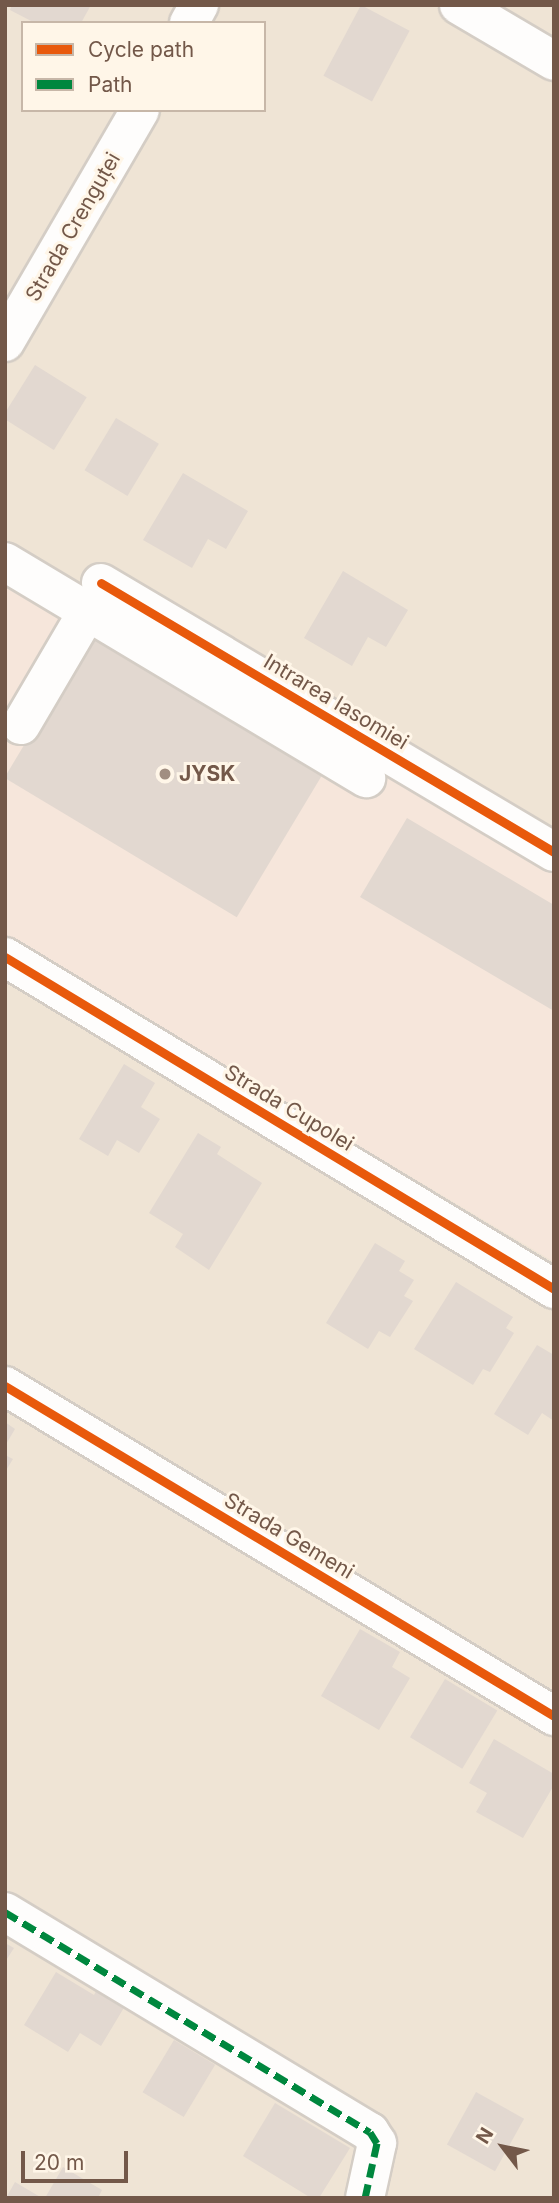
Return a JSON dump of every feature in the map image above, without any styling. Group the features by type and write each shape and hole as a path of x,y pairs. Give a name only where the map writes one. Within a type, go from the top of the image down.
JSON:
{"street":[{"path":"191,21 200,5"},
{"path":"459,5 554,61"},
{"name":"Strada Crenguței","path":"5,342 138,112"},
{"path":"5,562 94,597 366,778"},
{"path":"21,725 94,597"},
{"name":"Intrarea Iasomiei","path":"94,597 554,852"},
{"name":"Strada Cupolei","path":"5,957 554,1289"},
{"name":"Strada Gemeni","path":"5,1386 554,1716"},
{"path":"5,1912 370,2132 377,2143 365,2198"}],"shaded area":[{"path":"5,5 554,5 554,2198 5,2198"},
{"path":"5,544 554,871 554,1262 5,935"}],"building":[{"path":"12,5 91,5 82,21 31,21 10,10"},
{"path":"361,5 410,31 372,101 323,76"},
{"path":"35,365 87,397 54,450 5,419 5,413"},
{"path":"116,418 159,444 127,496 85,470"},
{"path":"183,473 248,511 226,549 208,539 192,568 143,540"},
{"path":"343,571 408,610 386,647 368,637 352,666 304,638"},
{"name":"JYSK","path":"92,632 324,772 237,917 5,778"},
{"path":"407,818 554,905 554,1011 360,897"},
{"path":"124,1064 155,1083 141,1107 160,1119 139,1153 117,1140 108,1156 79,1139"},
{"path":"198,1133 221,1147 217,1154 262,1183 209,1270 175,1247 183,1234 149,1213"},
{"path":"375,1243 405,1261 399,1271 414,1280 404,1296 413,1301 390,1337 379,1331 368,1349 326,1323"},
{"path":"456,1282 513,1317 506,1328 514,1333 490,1372 483,1369 473,1385 414,1349"},
{"path":"537,1345 554,1355 554,1421 542,1413 528,1435 494,1414"},
{"path":"5,1422 15,1429 5,1446"},
{"path":"5,1455 13,1459 5,1472"},
{"path":"360,1629 400,1652 392,1667 410,1678 379,1730 321,1696"},
{"path":"445,1679 497,1710 462,1769 410,1737"},
{"path":"494,1739 554,1774 554,1785 523,1838 476,1812 487,1793 469,1783"},
{"path":"5,1943 14,1948 5,1962"},
{"path":"56,1972 94,1995 97,1989 125,2006 101,2046 80,2033 68,2052 24,2025"},
{"path":"174,2040 215,2065 184,2117 143,2092"},
{"path":"476,2092 524,2119 495,2171 447,2144"},
{"path":"275,2103 350,2148 319,2198 311,2198 243,2156"},
{"path":"63,2167 102,2190 98,2198 45,2198"},
{"path":"15,2182 42,2198 6,2198"}],"marked path":[{"path":"5,1912 370,2132 377,2143 365,2198"}],"cycle path":[{"path":"101,583 554,852"},
{"path":"5,957 554,1289"},
{"path":"5,1386 554,1716"}],"place":[{"name":"JYSK","path":"165,774"}]}
